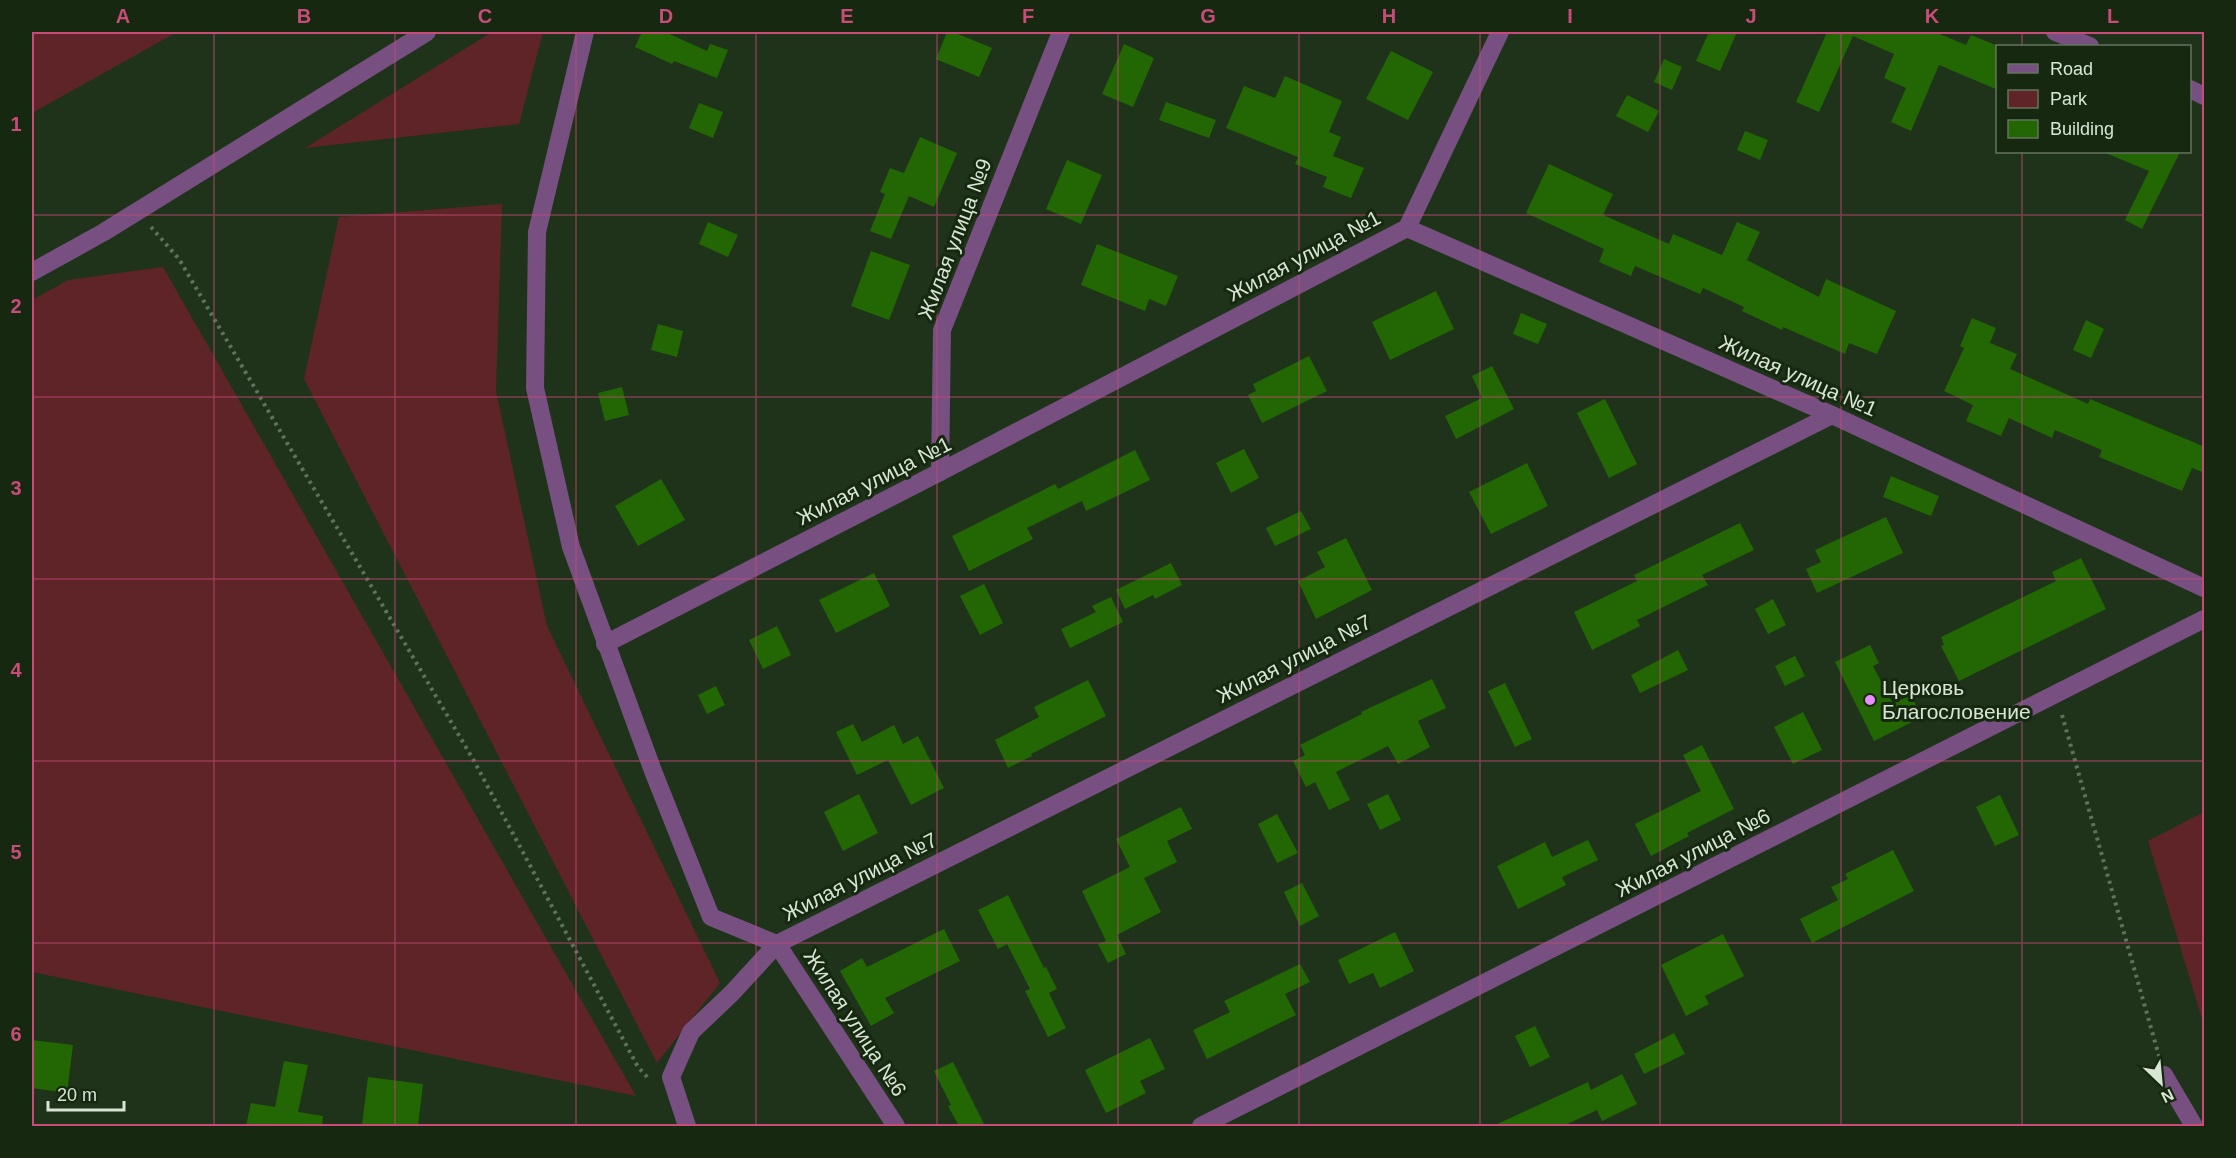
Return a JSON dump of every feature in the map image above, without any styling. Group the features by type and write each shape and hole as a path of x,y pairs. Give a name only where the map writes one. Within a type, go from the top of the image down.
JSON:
{"street":[{"path":"32,272 137,211 427,32"},
{"path":"585,32 537,232 535,388 571,547 711,917 777,944 732,993 691,1032 671,1077 687,1126"},
{"name":"Жилая улица №9","path":"940,472 942,330 1061,32"},
{"path":"1407,228 1500,32"},
{"path":"2055,32 2088,45"},
{"path":"2191,89 2205,96"},
{"name":"Жилая улица №1","path":"606,644 1407,228 1832,415 2205,588"},
{"name":"Жилая улица №7","path":"777,944 1832,415"},
{"name":"Жилая улица №6","path":"1201,1126 2205,619"},
{"name":"Жилая улица №6","path":"777,944 896,1126"},
{"path":"2164,1075 2193,1126"}],"path":[{"path":"137,211 179,259 474,761 638,1067 654,1084"},
{"path":"2056,695 2164,1075"}],"green space":[{"path":"32,32 177,32 32,113"},
{"path":"492,32 543,32 519,124 305,148"},
{"path":"502,204 496,391 547,626 720,983 657,1063 304,379 339,217"},
{"path":"163,267 636,1096 32,972 32,300 68,280"},
{"path":"2204,812 2204,1025 2148,841"}],"building":[{"path":"642,32 665,32 707,51 710,44 728,50 717,78 674,61 672,64 635,47"},
{"path":"947,32 953,32 992,48 979,77 936,59"},
{"path":"1709,32 1737,32 1720,71 1696,61"},
{"path":"1827,32 1935,32 1966,45 1971,35 1996,45 1996,89 1939,65 1911,131 1891,122 1906,88 1884,78 1894,54 1853,36 1819,112 1796,102"},
{"path":"1124,44 1154,58 1133,107 1102,94"},
{"path":"1391,51 1433,72 1408,120 1366,99"},
{"path":"1664,59 1682,67 1672,90 1654,82"},
{"path":"1285,76 1342,101 1329,132 1341,137 1333,156 1364,168 1351,198 1323,187 1327,177 1295,164 1298,157 1226,128 1244,86 1275,98"},
{"path":"1627,95 1659,111 1648,132 1616,116"},
{"path":"1166,102 1216,120 1209,138 1159,120"},
{"path":"699,103 723,112 713,138 689,128"},
{"path":"1745,131 1768,140 1760,160 1737,150"},
{"path":"920,137 957,153 934,207 909,196 891,239 870,231 885,194 880,192 890,168 904,173"},
{"path":"2105,153 2180,153 2142,229 2125,220 2149,171"},
{"path":"1067,160 1102,175 1081,224 1046,209"},
{"path":"1549,164 1613,194 1603,215 1669,244 1673,234 1722,255 1737,222 1760,232 1747,260 1819,297 1826,279 1896,311 1877,354 1849,343 1845,354 1783,327 1782,330 1742,311 1744,307 1703,288 1700,294 1635,266 1631,276 1599,262 1604,249 1526,213"},
{"path":"708,222 738,235 728,257 699,244"},
{"path":"1097,244 1178,276 1166,306 1149,299 1145,311 1081,285"},
{"path":"871,251 910,265 889,320 851,306"},
{"path":"1436,291 1454,329 1390,360 1372,322"},
{"path":"1521,313 1547,324 1538,344 1513,334"},
{"path":"1972,318 1996,328 1990,343 2017,354 2010,369 2088,404 2090,399 2205,447 2205,473 2192,468 2182,491 2099,457 2102,450 2055,430 2052,438 2009,418 2001,436 1966,421 1973,405 1944,391 1964,348 1960,346"},
{"path":"2086,320 2104,329 2091,358 2073,350"},
{"path":"658,324 683,331 677,357 651,350"},
{"path":"1309,356 1327,391 1262,423 1248,395 1256,391 1253,384"},
{"path":"1492,366 1514,409 1456,439 1445,416 1482,398 1472,376"},
{"path":"622,387 629,415 605,421 598,393"},
{"path":"1605,399 1637,464 1609,478 1577,413"},
{"path":"1244,449 1259,478 1231,493 1216,463"},
{"path":"1135,450 1150,480 1086,511 1082,501 1027,528 1033,539 969,571 952,536 1055,484 1058,489"},
{"path":"1527,463 1548,506 1491,534 1469,492"},
{"path":"1891,476 1939,496 1931,516 1883,497"},
{"path":"661,479 685,520 638,546 615,506"},
{"path":"1301,511 1311,529 1275,546 1266,528"},
{"path":"1886,517 1903,553 1817,593 1806,569 1821,562 1815,550"},
{"path":"1740,523 1754,550 1702,575 1708,585 1637,620 1640,626 1592,650 1574,612 1637,581 1634,575"},
{"path":"1346,538 1372,590 1316,619 1298,581 1325,567 1317,552"},
{"path":"2081,558 2106,609 1959,681 1941,646 1944,645 1941,637 2056,581 2052,572"},
{"path":"1171,563 1182,585 1155,599 1153,595 1125,609 1116,590"},
{"path":"874,573 890,606 836,633 819,600"},
{"path":"984,584 1003,623 980,635 960,596"},
{"path":"1111,597 1123,622 1070,648 1061,629 1096,612 1092,606"},
{"path":"1773,599 1786,625 1768,634 1755,609"},
{"path":"777,626 791,655 763,669 749,640"},
{"path":"1870,645 1879,663 1873,666 1893,704 1911,695 1922,717 1874,741 1835,662"},
{"path":"1678,650 1688,670 1640,693 1631,675"},
{"path":"1795,656 1805,676 1785,686 1775,666"},
{"path":"1432,679 1446,708 1418,721 1430,747 1398,764 1388,746 1336,772 1350,800 1329,810 1315,782 1306,787 1293,761 1305,755 1300,745 1362,714 1361,712"},
{"path":"1088,680 1106,716 1008,768 995,740 1039,717 1034,707"},
{"path":"1505,683 1532,739 1515,747 1488,691"},
{"path":"716,686 725,705 707,714 698,695"},
{"path":"1803,712 1822,750 1793,764 1774,727"},
{"path":"853,724 862,742 894,725 903,744 918,736 944,788 911,805 888,760 857,775 836,732"},
{"path":"1702,745 1734,809 1687,833 1689,836 1651,856 1635,824 1701,791 1683,755"},
{"path":"859,794 878,833 843,851 824,812"},
{"path":"1388,794 1401,820 1380,830 1367,804"},
{"path":"2000,795 2019,835 1995,846 1976,807"},
{"path":"1181,807 1192,829 1167,841 1177,862 1144,878 1161,912 1117,935 1126,954 1108,963 1098,944 1106,941 1082,891 1130,867 1116,839"},
{"path":"1277,814 1298,853 1277,863 1258,824"},
{"path":"1588,840 1598,860 1562,877 1566,885 1518,909 1497,866 1545,842 1552,857"},
{"path":"1893,850 1914,891 1812,943 1800,919 1838,900 1831,887 1848,879 1845,874"},
{"path":"1302,883 1319,916 1300,926 1284,892"},
{"path":"1008,895 1044,968 1046,967 1057,989 1049,993 1066,1028 1048,1037 1025,991 1030,989 1007,944 998,949 978,910"},
{"path":"944,929 960,961 885,998 894,1013 871,1026 840,971 862,958 867,967"},
{"path":"1395,932 1414,971 1380,988 1373,973 1349,984 1338,960"},
{"path":"1723,934 1744,976 1705,996 1709,1004 1686,1016 1661,965"},
{"path":"1300,964 1310,982 1285,994 1296,1015 1207,1059 1193,1030 1230,1012 1224,1001"},
{"path":"1535,1026 1550,1057 1530,1067 1515,1036"},
{"path":"1674,1033 1685,1054 1644,1074 1634,1054"},
{"path":"1150,1038 1165,1069 1140,1081 1146,1093 1106,1113 1085,1070"},
{"path":"32,1040 73,1045 67,1093 32,1088"},
{"path":"284,1061 308,1065 298,1112 323,1116 322,1126 246,1126 251,1103 275,1107"},
{"path":"953,1062 985,1126 959,1126 948,1106 951,1105 934,1071"},
{"path":"1622,1074 1637,1104 1602,1121 1597,1110 1563,1126 1493,1126 1588,1082 1591,1090"},
{"path":"368,1077 423,1084 418,1126 362,1125"}],"place":[{"name":"Церковь Благословение","path":"1870,700"}]}
